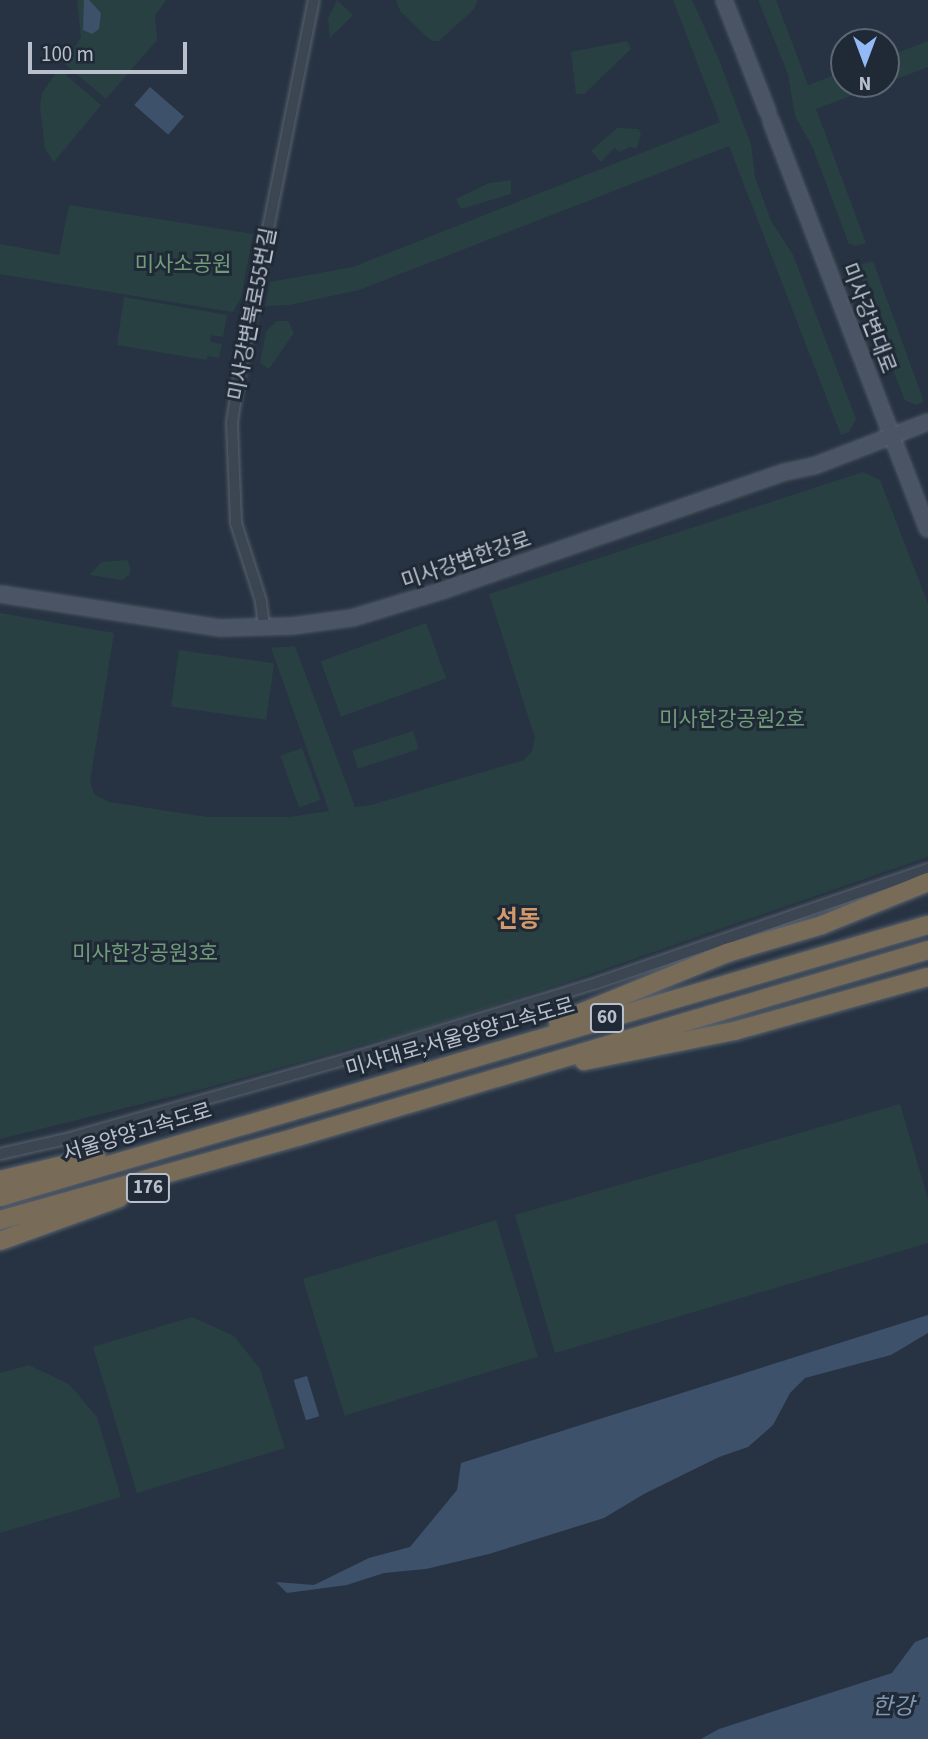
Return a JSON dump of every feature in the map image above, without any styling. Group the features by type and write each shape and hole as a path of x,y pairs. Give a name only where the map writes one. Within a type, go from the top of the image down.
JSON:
{"highway":[{"path":"488,1052 727,953 822,925 928,883"},
{"name":"미사대로;서울양양고속도로","path":"286,1111 928,925"},
{"name":"60","path":"0,1220 297,1137 928,950"},
{"path":"491,1079 734,1031 928,977"},
{"name":"176","path":"0,1180 286,1111"},
{"name":"서울양양고속도로","path":"0,1197 286,1111"},
{"name":"176","path":"0,1241 297,1137"}],"street":[{"name":"미사강변북로55번길","path":"264,627 261,601 236,523 232,422 313,0"},
{"name":"미사강변대로","path":"724,0 928,529"},
{"name":"미사강변한강로","path":"0,594 202,626 264,627 330,622 385,609 785,472 814,466 928,422"},
{"path":"0,1154 194,1103 571,991 928,869"}],"green space":[{"path":"77,0 166,0 155,16 157,40 106,99 65,64 81,37"},
{"path":"337,0 353,15 330,38 328,19"},
{"path":"396,0 478,0 474,9 439,41 432,41 400,11"},
{"path":"673,0 692,0 717,55 751,144 755,177 771,221 793,255 856,419 849,432 841,435 729,146 359,290 289,305 265,306 270,282 353,267 720,122"},
{"path":"758,0 776,0 808,85 830,77 830,98 845,98 816,109 866,243 856,246 849,244 812,146 795,116 788,74"},
{"path":"627,41 631,49 584,94 576,94 571,52"},
{"path":"928,41 928,67 900,78 900,52"},
{"path":"59,69 101,105 54,162 45,149 40,106 42,93"},
{"path":"617,128 638,129 641,133 637,148 629,147 620,152 614,148 601,162 591,151"},
{"path":"511,180 511,194 461,209 456,199 489,183"},
{"name":"미사소공원","path":"69,205 253,234 241,298 233,312 0,274 0,244 59,255"},
{"path":"873,261 924,402 915,405 905,400 859,271 862,264"},
{"path":"124,297 227,315 223,337 211,335 210,342 222,344 219,358 208,356 206,360 117,345"},
{"path":"276,321 288,321 294,333 269,369 260,363 266,332"},
{"name":"미사한강공원2호","path":"863,472 880,480 928,604 928,857 576,979 424,1028 202,1089 0,1139 0,613 114,633 90,782 95,795 109,802 207,817 290,817 329,811 271,648 295,646 355,807 371,805 524,760 532,751 535,738 489,594"},
{"path":"127,560 131,569 129,575 122,580 89,575 102,562"},
{"path":"426,623 446,678 341,717 321,661"},
{"path":"179,650 274,663 266,720 171,706"},
{"path":"413,731 419,749 358,769 352,751"},
{"path":"302,748 321,800 299,808 280,756"},
{"path":"900,1104 928,1199 928,1243 555,1353 515,1215"},
{"path":"496,1220 538,1357 345,1416 303,1279"},
{"path":"192,1317 234,1336 260,1369 285,1448 137,1493 93,1347"},
{"path":"29,1365 70,1385 97,1417 121,1497 0,1533 0,1373"}],"water":[{"path":"84,0 89,0 101,13 99,29 92,34 83,30"},
{"path":"150,87 184,117 168,135 134,105"},
{"path":"928,1315 928,1333 891,1355 805,1378 790,1393 773,1425 748,1447 719,1457 644,1494 604,1518 489,1554 426,1569 384,1573 347,1585 287,1593 276,1582 314,1585 369,1558 410,1547 457,1490 461,1463"},
{"path":"307,1376 319,1416 306,1420 294,1380"},
{"name":"한강","path":"928,1637 928,1739 701,1739 719,1729 892,1673 915,1642"}],"district":[{"name":"선동","path":"518,920"}],"park label":[{"name":"미사한강공원3호","path":"145,953"}]}
